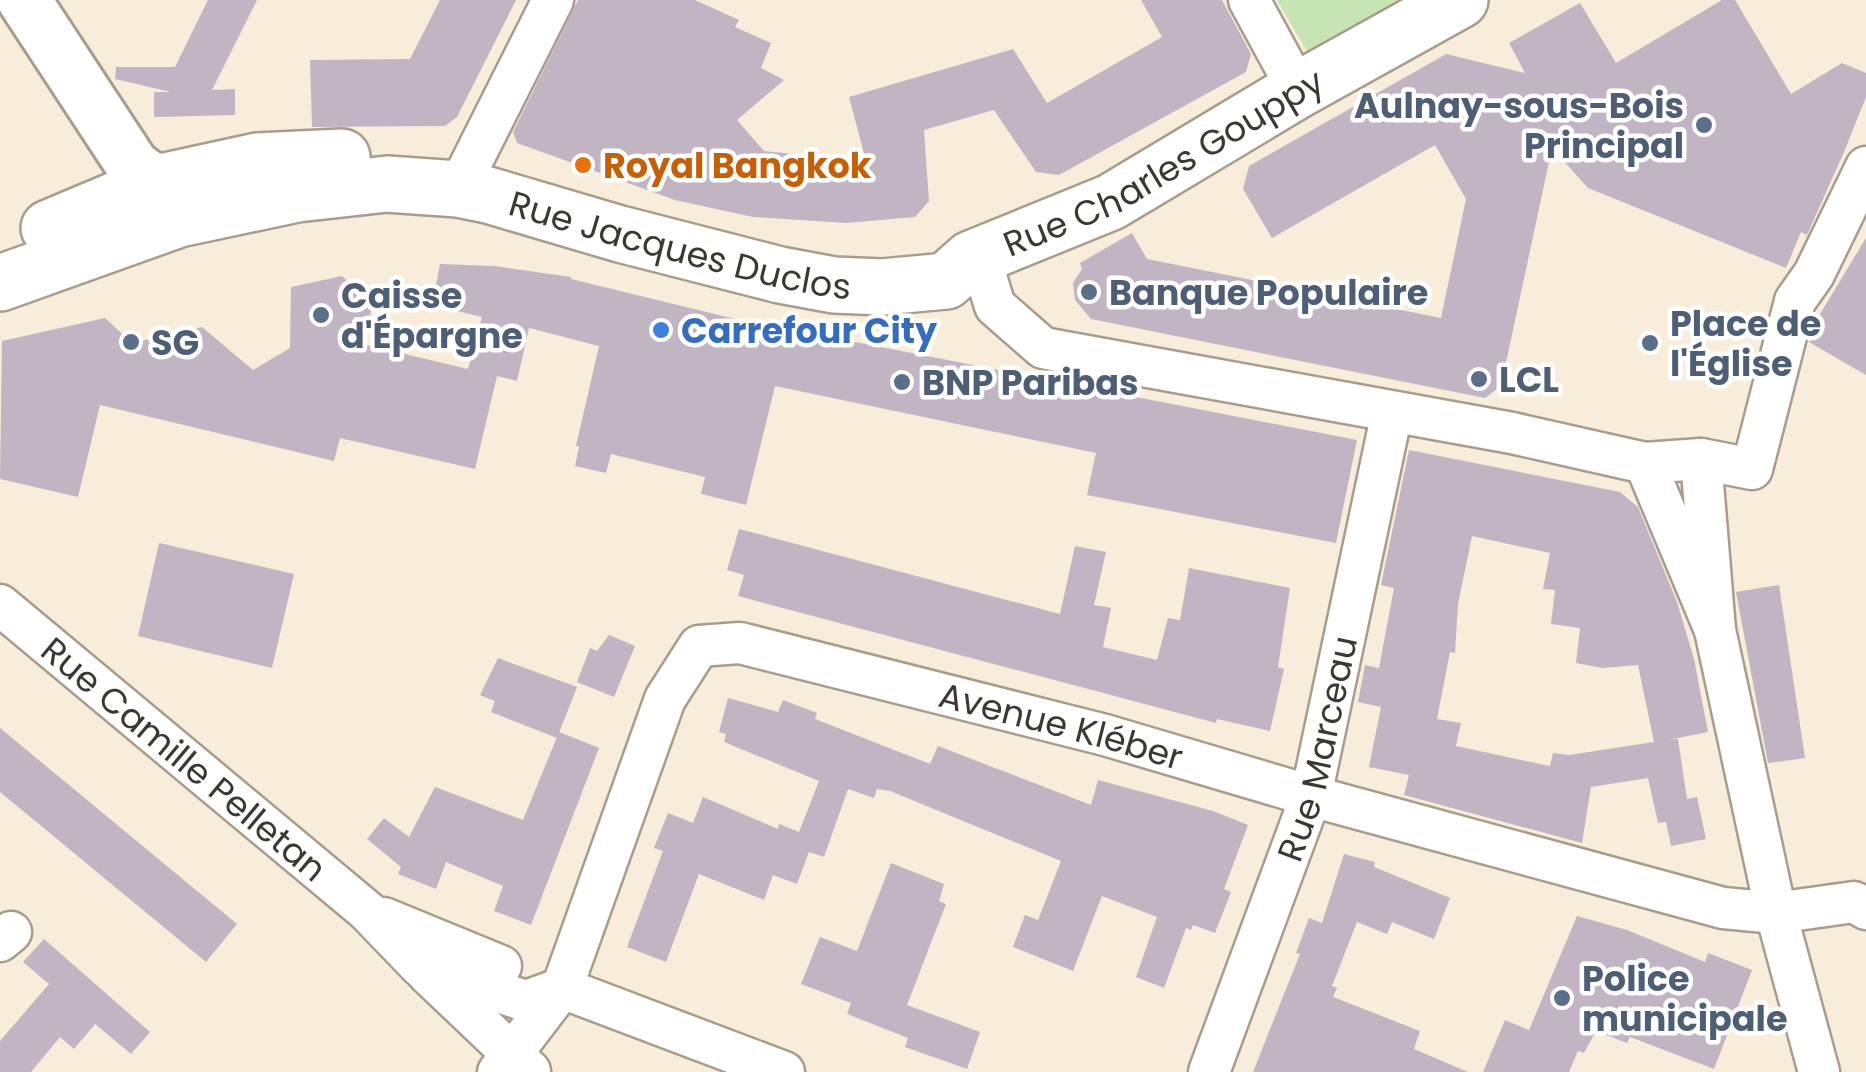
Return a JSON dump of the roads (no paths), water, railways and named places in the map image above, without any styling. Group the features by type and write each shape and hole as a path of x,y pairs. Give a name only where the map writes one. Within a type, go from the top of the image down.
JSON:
{"main road":[{"name":"Rue Charles Gouppy","path":"975,258 1111,202 1298,90 1460,0"},
{"name":"Rue Jacques Duclos","path":"0,249 156,183 257,161 412,158 464,177 616,208 783,250 820,253 928,248 975,258"},
{"name":"Rue Jacques Duclos","path":"0,283 179,219 243,204 334,189 464,177"}],"street":[{"path":"24,0 133,166 156,183"},
{"path":"464,177 553,0"},
{"path":"1249,0 1298,90"},
{"path":"975,258 995,306 1043,348 1512,434 1645,463 1701,459 1752,469 1794,301 1814,274 1866,167"},
{"name":"Rue Marceau","path":"1208,1072 1312,796 1392,412"},
{"path":"1701,459 1715,630 1776,913 1819,1072"},
{"path":"1645,463 1715,630"},
{"name":"Rue Camille Pelletan","path":"0,606 367,910 514,1067"},
{"name":"Avenue Kléber","path":"562,988 665,699 699,646 740,643 1105,735 1723,908 1776,913 1854,902 1866,909"},
{"name":"Rue Camille Pelletan","path":"367,910 470,956 784,1072"},
{"name":"Rue Camille Pelletan","path":"421,967 526,1001 562,988"},
{"path":"514,1067 562,988"}],"place":[{"name":"Aulnay-sous-Bois Principal","path":"1704,125"},
{"name":"Royal Bangkok","path":"583,165"},
{"name":"Banque Populaire","path":"1089,292"},
{"name":"Caisse d'Épargne","path":"321,315"},
{"name":"Carrefour City","path":"661,330"},
{"name":"SG","path":"131,342"},
{"name":"Place de l'Église","path":"1650,343"},
{"name":"LCL","path":"1479,379"},
{"name":"BNP Paribas","path":"902,382"},
{"name":"Police municipale","path":"1562,998"}]}
